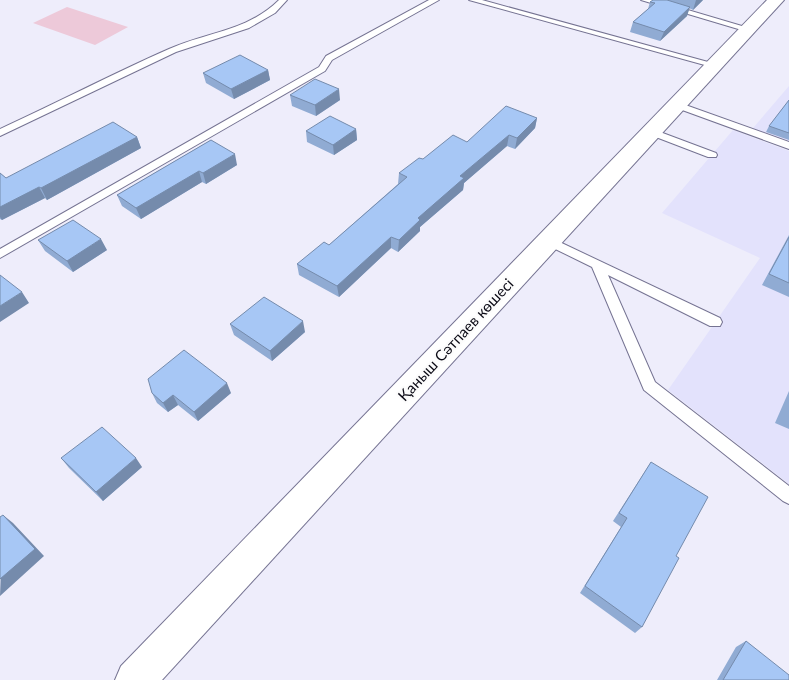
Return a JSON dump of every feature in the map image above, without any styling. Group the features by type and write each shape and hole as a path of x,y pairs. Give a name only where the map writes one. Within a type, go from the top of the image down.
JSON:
{"street":[{"name":"Қаныш Сәтпаев көшесі","path":"136,680 776,0"}],"lane":[{"path":"0,133 176,49 234,32 270,13 283,0"},
{"path":"0,254 322,69 329,58 435,0"},
{"path":"473,0 714,65"},
{"path":"645,0 748,30"},
{"path":"677,105 789,146"},
{"path":"652,132 712,155"},
{"path":"549,241 716,322"},
{"path":"597,264 649,386 789,496"}],"shaded area":[{"path":"67,7 128,27 95,45 33,23"},
{"path":"789,86 789,150 748,134"},
{"path":"733,130 789,151 789,484 668,390 760,258 662,213"}],"building":[{"path":"653,0 667,0 690,7 664,32 633,22 655,3 650,2"},
{"path":"240,55 268,70 231,89 203,73"},
{"path":"315,79 339,89 315,105 290,95"},
{"path":"789,100 789,133 769,126"},
{"path":"506,106 537,118 517,138 509,135 460,176 464,178 418,218 420,220 399,240 391,237 337,286 297,264 324,242 329,245 407,177 399,173 419,158 423,159 453,135 467,142"},
{"path":"330,116 356,129 333,145 306,131"},
{"path":"113,122 137,137 41,188 39,187 0,207 0,173 6,178"},
{"path":"211,140 235,154 203,173 199,171 136,208 117,195"},
{"path":"73,220 101,239 67,261 38,240"},
{"path":"789,237 789,283 769,274"},
{"path":"0,275 22,292 0,306"},
{"path":"264,297 303,321 270,351 230,324"},
{"path":"184,350 227,383 194,412 173,395 163,403 152,393 148,379"},
{"path":"102,427 136,458 96,492 61,458"},
{"path":"651,462 708,497 676,556 679,558 642,627 585,586 627,518 619,513"},
{"path":"3,515 35,549 0,579 0,517"},
{"path":"746,641 789,675 789,680 723,680"}]}
